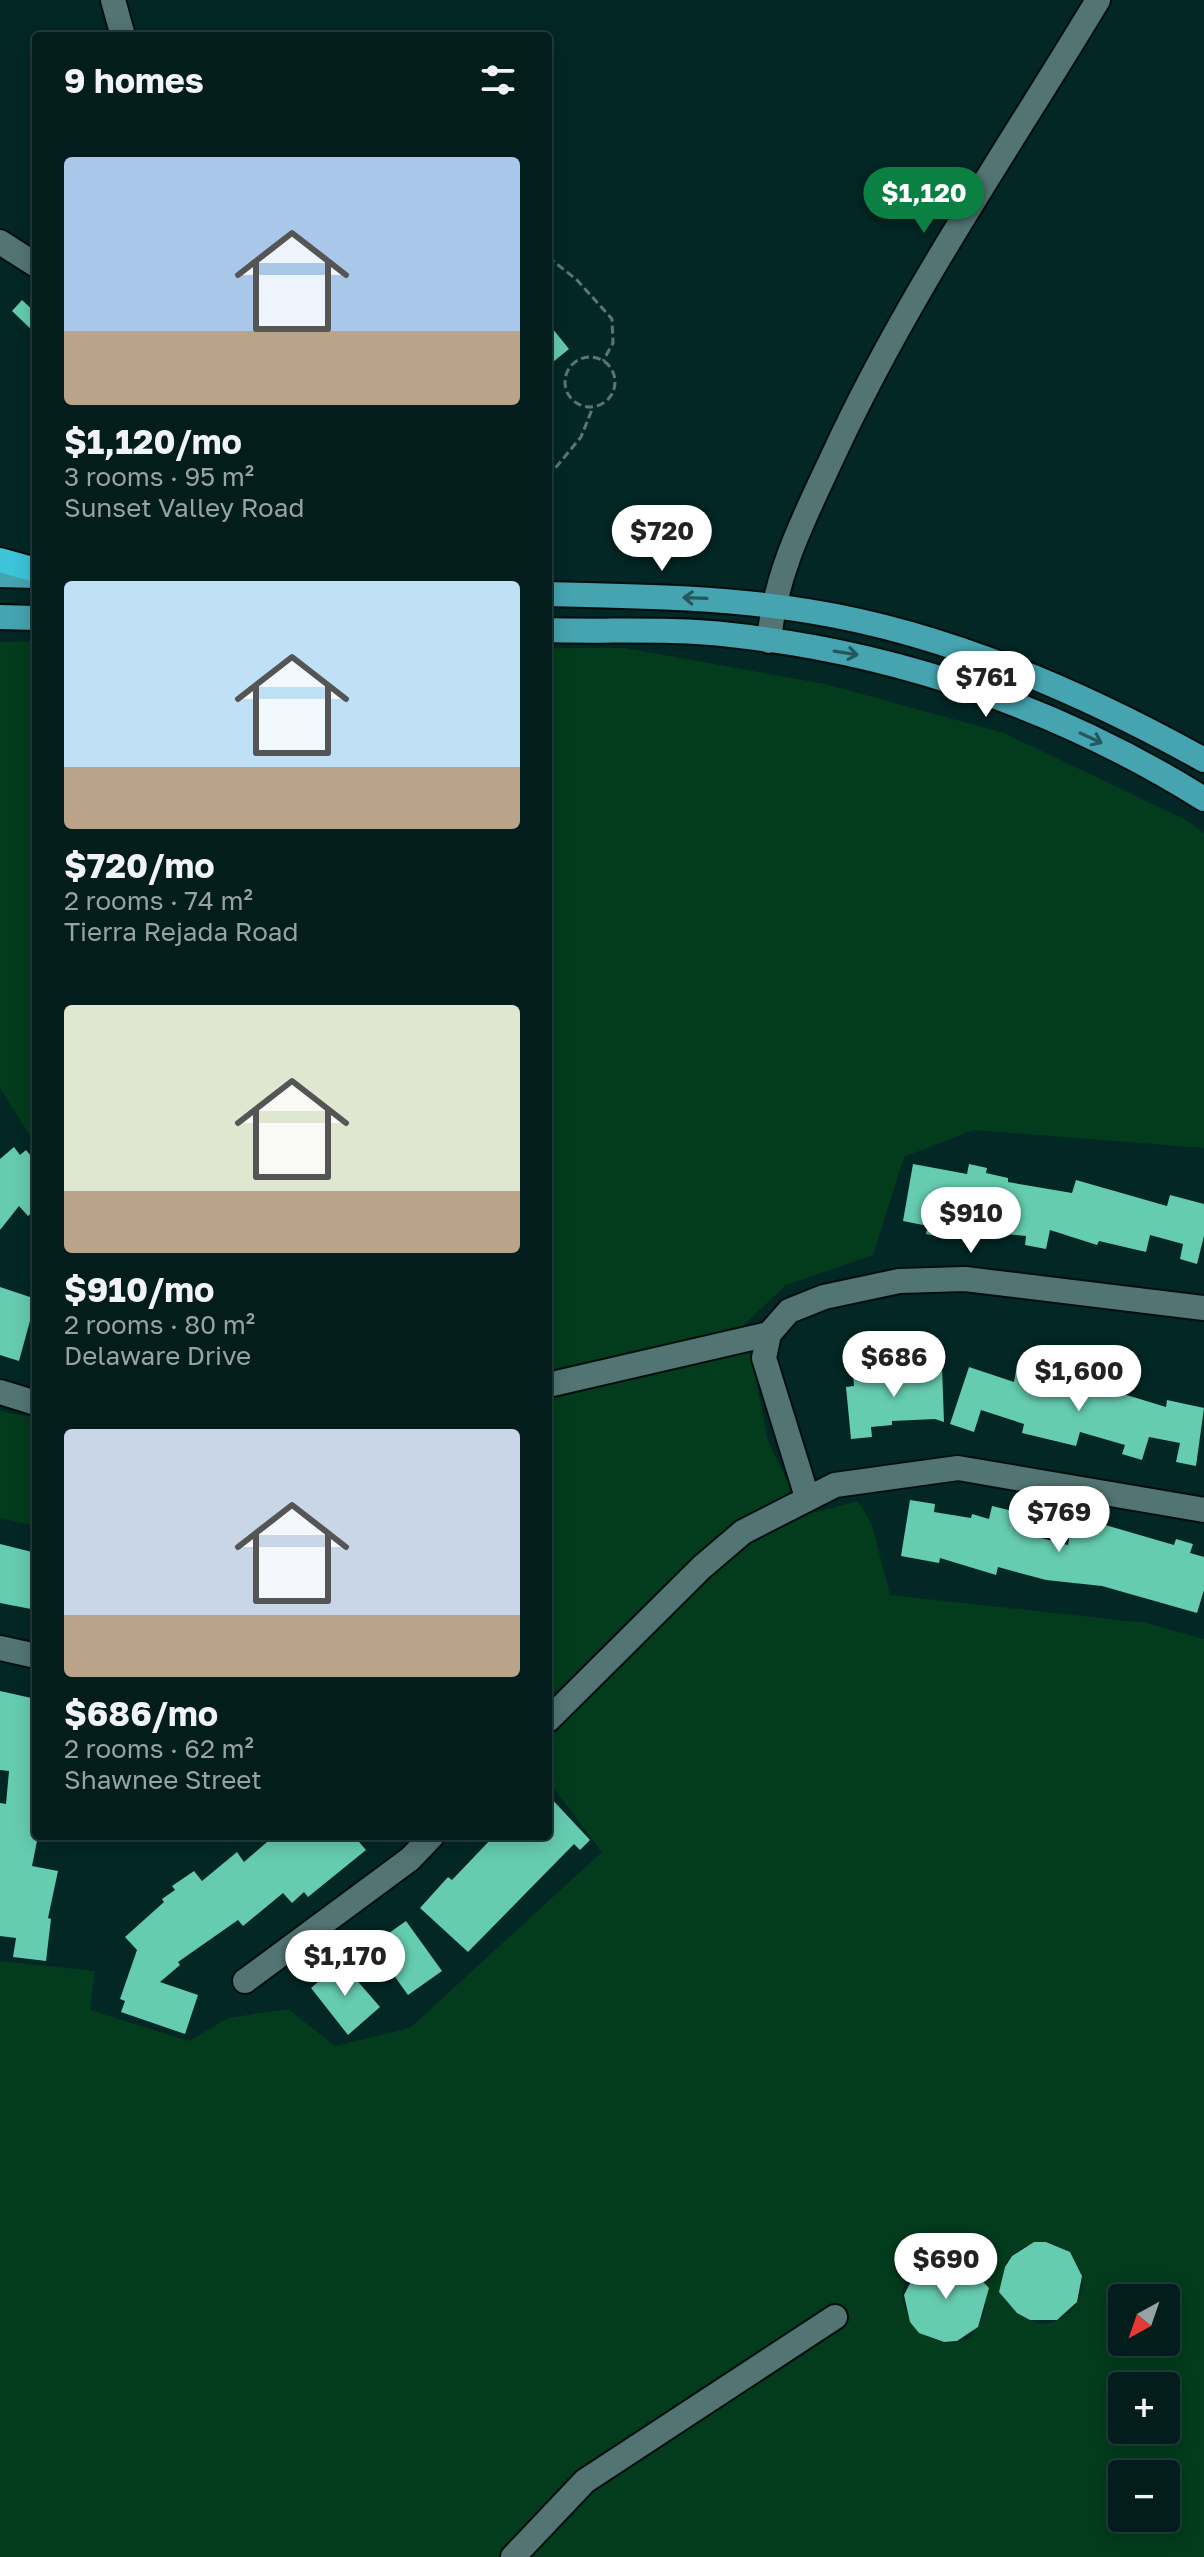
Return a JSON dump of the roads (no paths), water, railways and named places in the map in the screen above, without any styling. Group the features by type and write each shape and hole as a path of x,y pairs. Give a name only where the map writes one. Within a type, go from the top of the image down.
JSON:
{"highway":[{"path":"0,560 32,569"}],"main road":[{"path":"0,575 32,576"},
{"path":"552,594 706,599 854,619 1011,667 1204,760"},
{"path":"0,617 32,618"},
{"path":"552,630 728,635 874,658 975,688 1155,768 1204,799"}],"street":[{"path":"113,0 122,32"},
{"path":"769,641 772,606 799,528 849,421 910,304 1098,0"},
{"path":"0,242 32,262"},
{"path":"807,1497 764,1358 769,1334 789,1311 824,1297 899,1281 965,1279 1204,1308"},
{"path":"552,1384 769,1334"},
{"path":"0,1392 32,1402"},
{"path":"552,1716 702,1567 743,1532 835,1485 958,1468 1204,1510"},
{"path":"0,1648 32,1655"},
{"path":"245,1981 410,1859 428,1840"},
{"path":"513,2557 585,2481 835,2317"}]}
